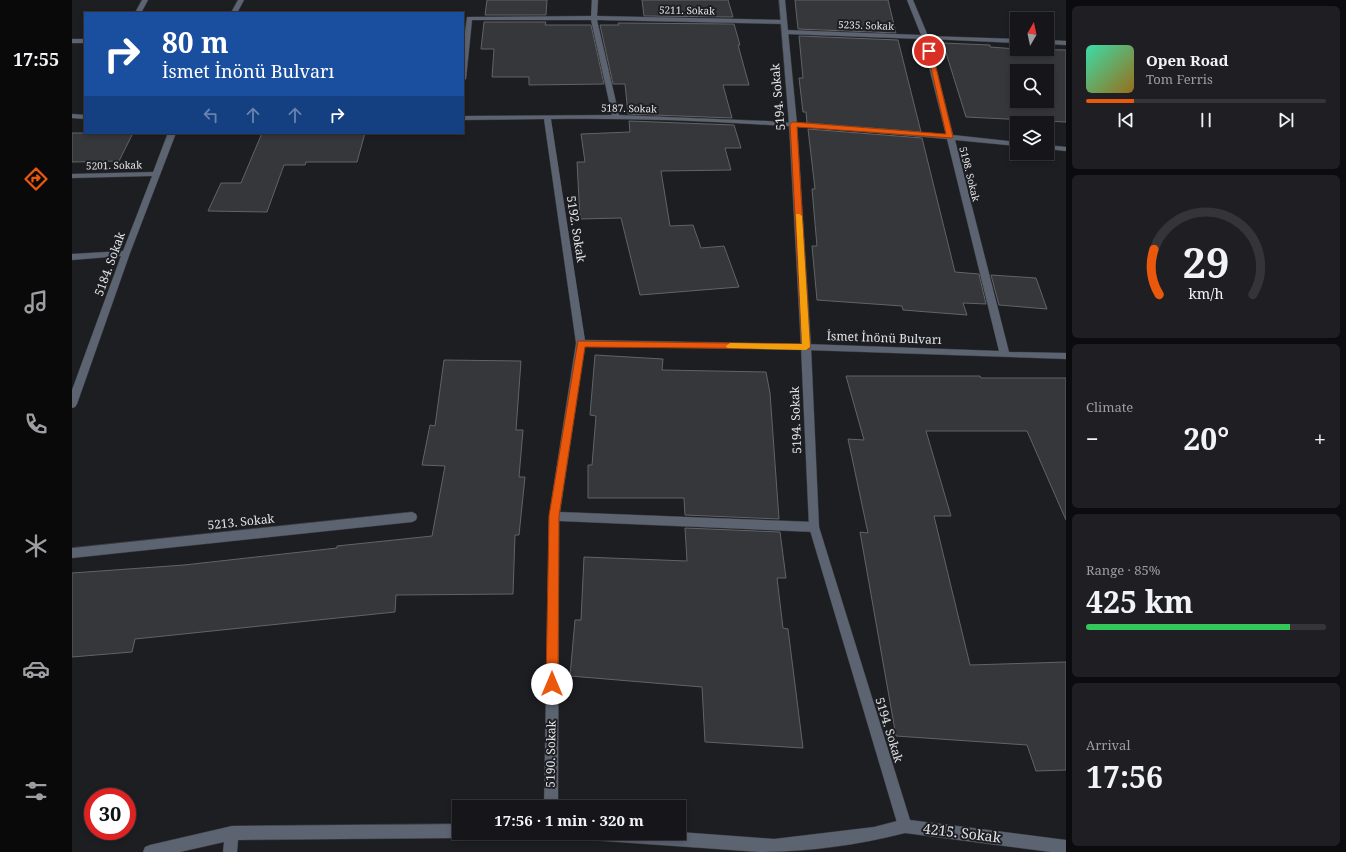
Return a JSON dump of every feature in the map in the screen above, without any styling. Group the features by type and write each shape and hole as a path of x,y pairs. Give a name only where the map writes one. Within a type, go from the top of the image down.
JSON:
{"street":[{"path":"139,12 145,0"},
{"path":"235,12 241,0"},
{"path":"595,0 594,18 616,117"},
{"name":"5194. Sokak","path":"782,0 793,124 806,347 814,527 905,826"},
{"name":"5198. Sokak","path":"910,0 925,37 1005,356"},
{"name":"5211. Sokak","path":"464,69 469,18 594,18 784,22"},
{"name":"5235. Sokak","path":"786,32 1010,41"},
{"path":"72,41 84,41"},
{"path":"1054,42 1066,43"},
{"path":"72,116 84,117"},
{"name":"5187. Sokak","path":"464,118 616,117 793,124 1010,143"},
{"name":"5192. Sokak","path":"547,118 581,344"},
{"name":"5184. Sokak","path":"72,404 126,254 172,134"},
{"path":"1054,148 1066,149"},
{"name":"5201. Sokak","path":"72,176 157,174"},
{"path":"72,257 126,254"},
{"name":"İsmet İnönü Bulvarı","path":"581,344 806,347 1005,356 1066,356"},
{"name":"5190. Sokak","path":"551,800 554,516 581,344"},
{"path":"554,516 814,527"},
{"name":"5213. Sokak","path":"72,553 412,517"},
{"path":"686,840 774,846 874,834 905,826"},
{"name":"4215. Sokak","path":"905,826 1066,847"},
{"path":"150,852 232,833 452,831"},
{"path":"230,852 232,833"}],"building":[{"path":"487,0 547,0 546,15 485,15"},
{"path":"642,0 728,0 733,17 644,16"},
{"path":"795,0 888,0 896,33 798,29"},
{"path":"484,22 546,22 545,25 591,25 604,84 529,85 529,77 492,77 494,49 481,49"},
{"path":"618,23 734,24 749,85 723,85 732,118 628,114 625,84 613,84 600,25 619,25"},
{"path":"799,36 898,40 921,132 807,123 806,112 803,112 799,78 803,78"},
{"path":"943,43 990,45 990,47 1010,48 1010,56 1054,56 1054,50 1066,50 1066,122 1054,121 1054,116 1010,116 1010,119 966,117"},
{"path":"629,121 734,125 741,148 725,148 731,170 661,171 670,226 693,225 701,248 724,246 739,287 640,295 621,218 580,219 577,162 585,162 581,134 630,132"},
{"path":"808,129 922,138 955,272 979,274 986,304 963,303 967,315 903,310 902,306 817,300 812,246 817,246 812,189 815,189"},
{"path":"72,133 132,134 119,161 72,162"},
{"path":"262,134 365,134 357,162 306,162 305,165 284,165 267,212 208,211 221,183 241,183"},
{"path":"991,275 1036,278 1047,309 999,305"},
{"path":"595,355 663,359 662,370 766,372 770,393 779,519 685,515 684,498 588,498 588,465 592,465 596,416 590,415"},
{"path":"444,360 521,361 516,430 523,430 519,477 525,477 519,535 515,535 513,594 396,595 395,612 135,639 132,652 72,657 72,573 184,565 432,536 445,466 422,465 430,425 435,426"},
{"path":"846,376 980,376 981,378 1066,378 1066,520 1027,431 926,431 951,516 934,516 970,665 1066,662 1066,770 1036,771 1027,745 896,736 860,532 868,533 848,439 864,440"},
{"path":"685,528 780,532 786,578 777,578 783,628 788,629 803,748 705,742 702,687 570,676 575,620 581,620 584,557 687,561"}],"slow traffic":[{"path":"730,346 806,347 799,216"}],"route":[{"path":"552,684 554,516 581,344 806,347 793,124 950,137 929,51"}]}
